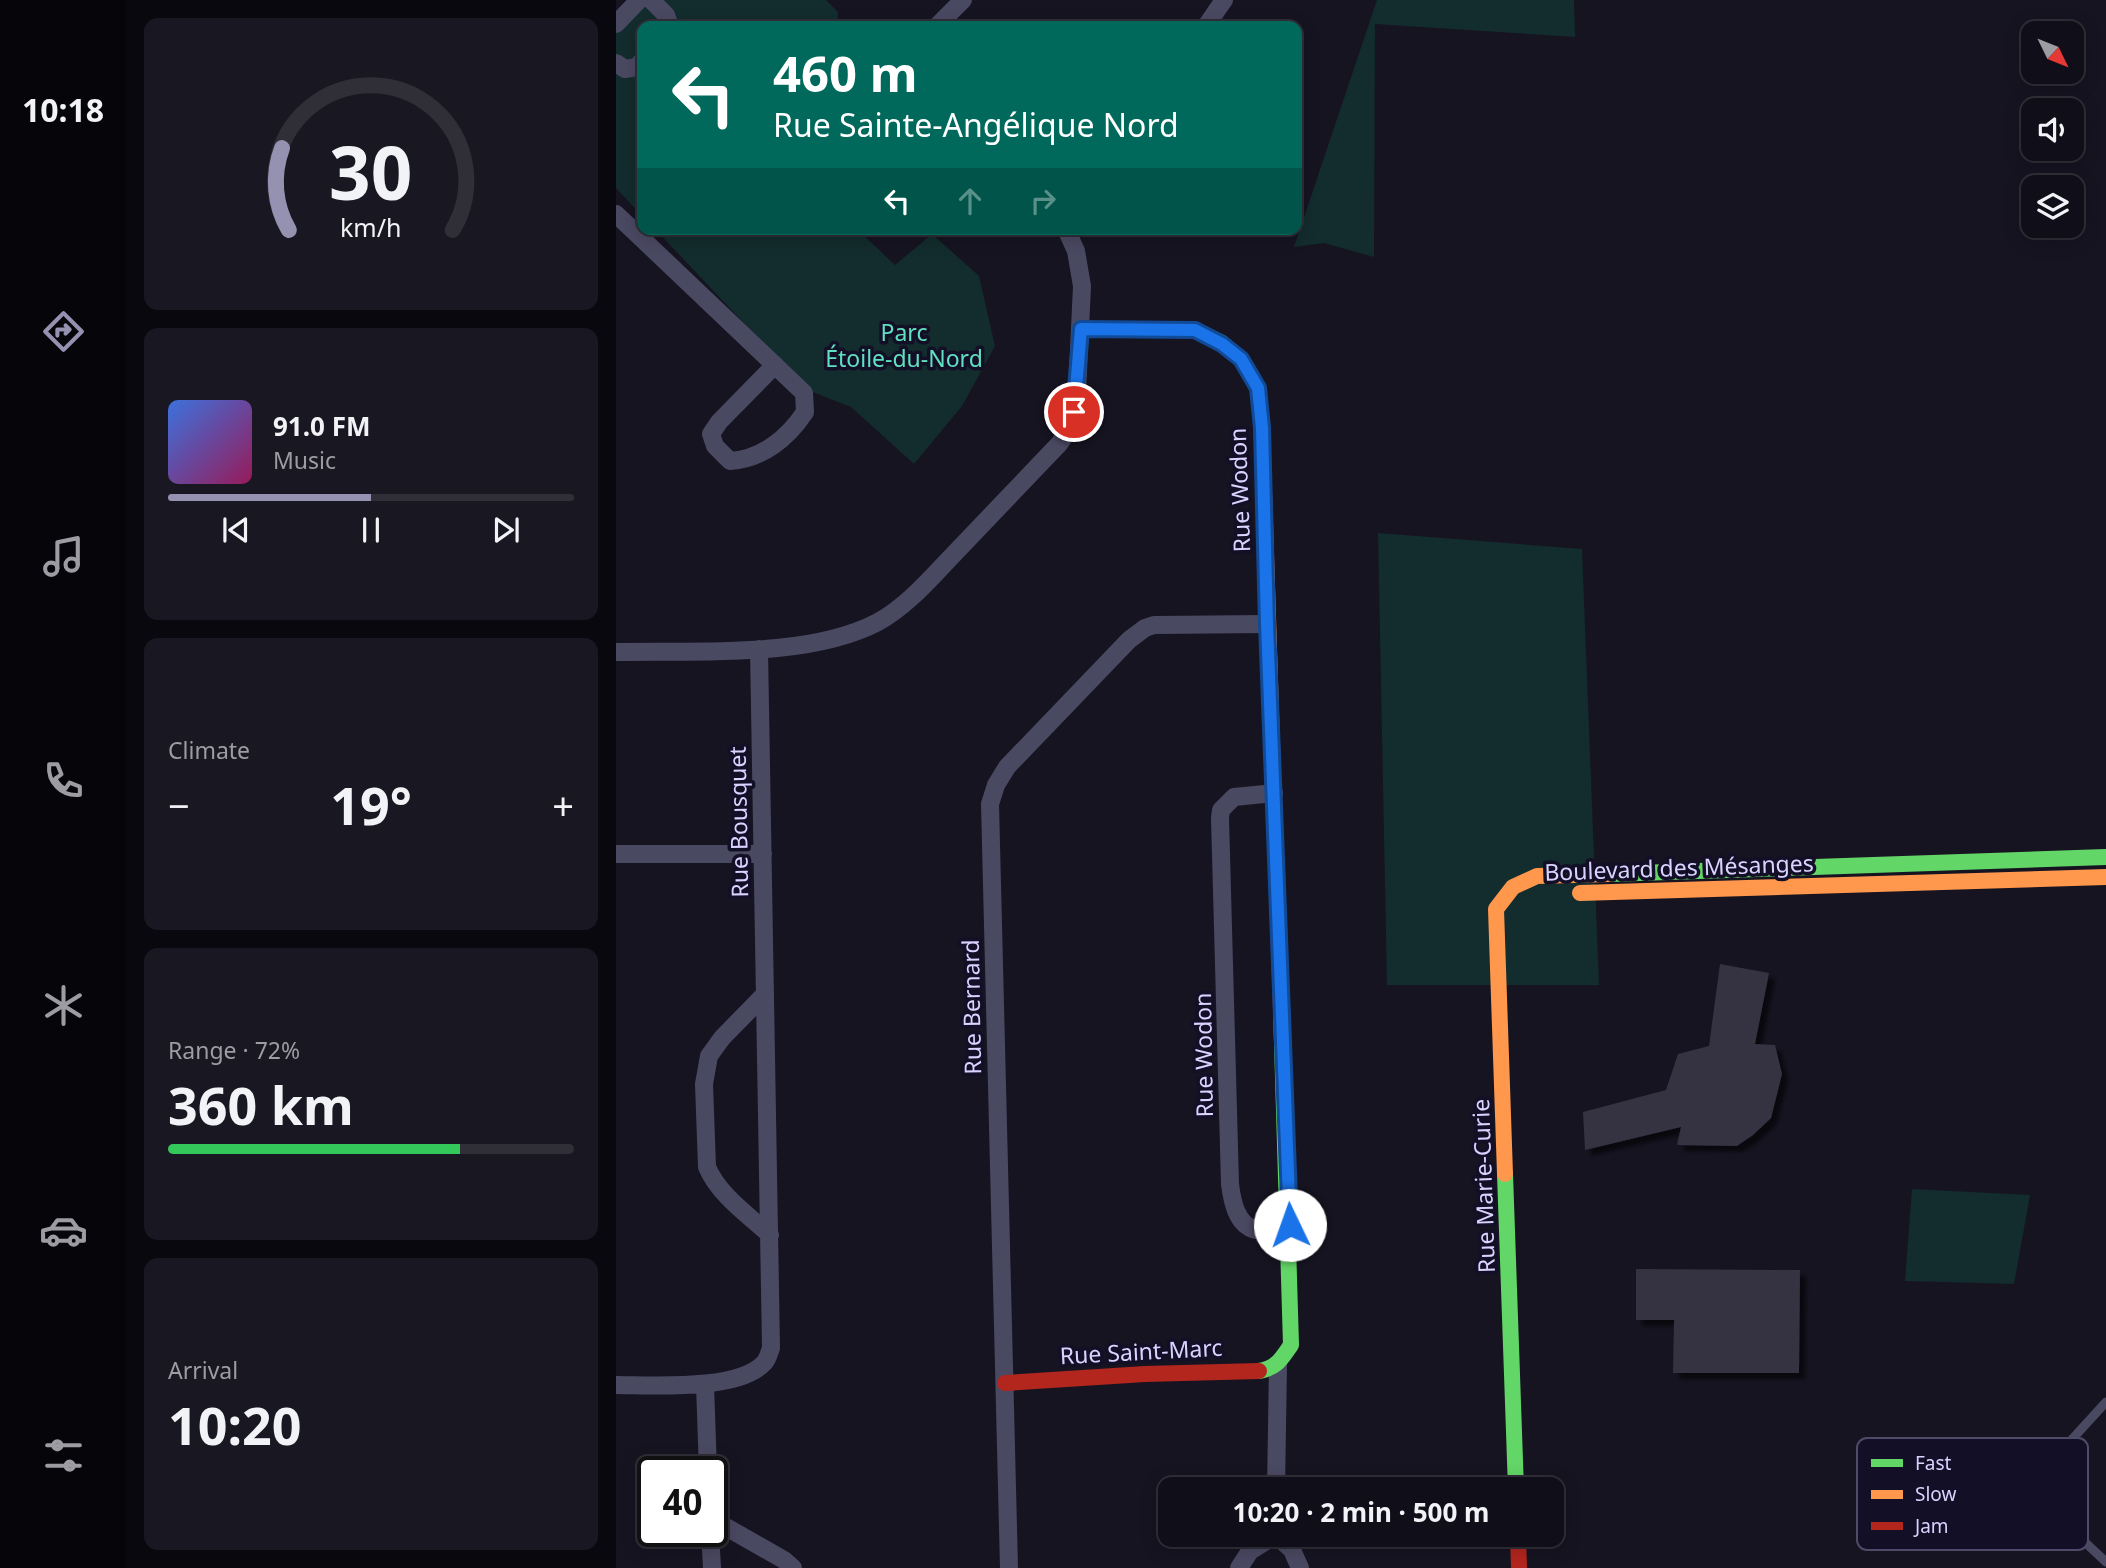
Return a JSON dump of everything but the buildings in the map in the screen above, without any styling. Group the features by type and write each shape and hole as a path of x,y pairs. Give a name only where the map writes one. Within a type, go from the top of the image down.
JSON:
{"street":[{"path":"616,24 639,0"},
{"path":"651,0 666,15 668,21"},
{"path":"942,21 963,0"},
{"path":"1209,21 1224,0"},
{"path":"616,63 625,69 637,67"},
{"path":"617,218 775,365 804,393 805,412 770,449 755,457 730,461 715,446 711,434 719,422 775,365"},
{"path":"616,652 759,649 808,643 842,636 878,622 912,597 1067,436 1071,427 1077,392 1082,286 1076,251 1069,235"},
{"name":"Rue Wodon","path":"1081,329 1195,330 1222,344 1241,359 1258,388 1290,1225 1291,1345 1278,1364"},
{"name":"Rue Bernard","path":"1009,1568 990,804 992,794 1007,767 1129,640 1145,628 1154,625 1267,624"},
{"name":"Rue Bousquet","path":"705,1384 749,1374 766,1361 771,1348 759,649"},
{"name":"Rue Wodon","path":"1274,793 1234,797 1221,810 1220,818 1230,1184 1234,1208 1243,1221 1256,1230 1290,1225"},
{"path":"616,855 764,854"},
{"name":"Boulevard des Mésanges","path":"1513,887 1537,876 2106,857"},
{"name":"Boulevard des Mésanges","path":"1564,893 2106,877"},
{"name":"Boulevard des Mésanges","path":"1513,887 1537,894"},
{"name":"Rue Marie-Curie","path":"1513,887 1496,909 1516,1477"},
{"path":"765,994 712,1050 704,1084 706,1159 711,1176 722,1191 770,1235"},
{"path":"1276,1477 1278,1364"},
{"name":"Rue Saint-Marc","path":"1005,1383 1145,1374 1260,1371 1278,1364"},
{"path":"616,1385 705,1384 707,1456"},
{"path":"728,1528 784,1560 793,1568"},
{"path":"711,1547 712,1568"},
{"path":"1239,1568 1250,1551 1256,1547"},
{"path":"1289,1547 1300,1568"},
{"path":"1518,1547 1519,1568"}],"lane":[{"path":"2073,1438 2106,1402"},
{"path":"2088,1545 2106,1562"}],"green space":[{"path":"636,0 826,0 838,12 837,21 637,21 637,211 616,188 616,27"},
{"path":"1377,0 1574,0 1575,37 1375,24 1374,257 1324,243 1294,247 1298,235 1302,235 1302,223"},
{"name":"Parc Étoile-du-Nord","path":"661,235 863,235 895,265 933,235 979,276 995,346 962,406 914,464 851,407 807,390"},
{"path":"1378,533 1582,549 1599,985 1387,985"},
{"path":"1912,1189 2030,1195 2014,1284 1905,1281"}],"traffic: fast":[{"path":"1081,329 1195,330 1222,343 1241,359 1258,389"},
{"path":"1609,874 2106,857"},
{"path":"1259,1371 1274,1365 1291,1345 1281,1010"},
{"path":"1505,1174 1516,1477"}],"traffic: slow":[{"path":"1258,389 1262,428 1273,775"},
{"path":"1505,1174 1496,909 1513,887 1537,876 1609,874"},
{"path":"1580,893 2106,877"}],"traffic: jam":[{"path":"1273,775 1281,1010"},
{"path":"1005,1383 1145,1374 1259,1371"},
{"path":"1518,1547 1519,1568"}],"route":[{"path":"1074,412 1081,329 1195,330 1222,344 1241,359 1258,388 1262,428 1284,1124 1290,1225"}]}
